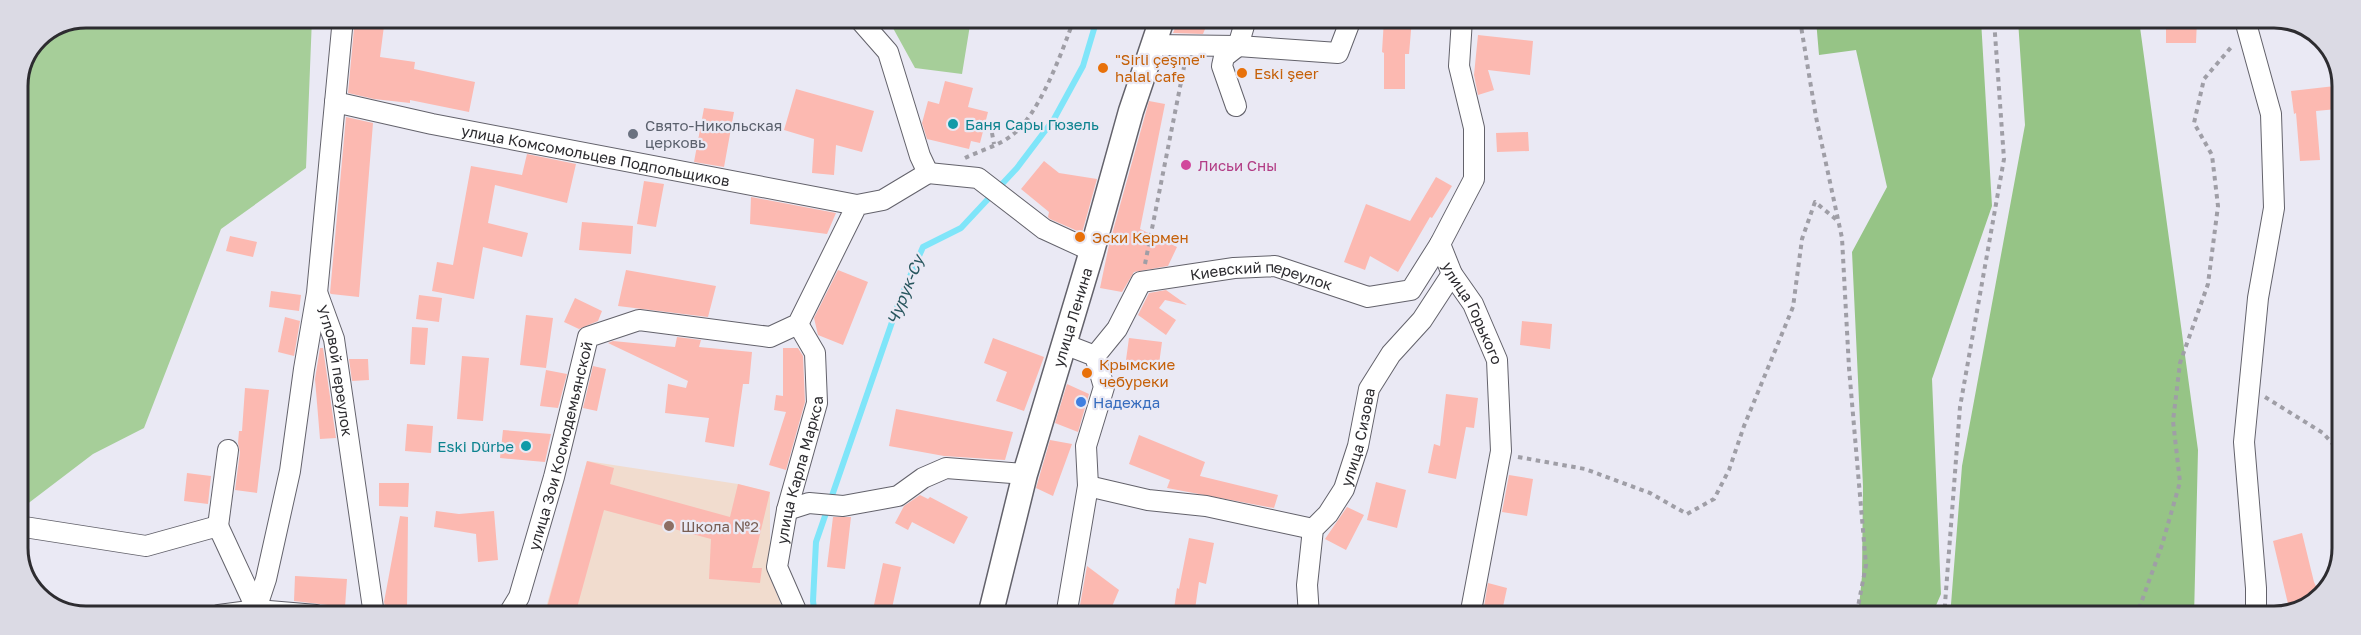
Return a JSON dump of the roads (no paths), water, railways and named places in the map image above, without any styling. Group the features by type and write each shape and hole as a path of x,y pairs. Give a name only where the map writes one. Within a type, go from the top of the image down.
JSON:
{"main road":[{"name":"улица Ленина","path":"992,606 1025,474 1131,111 1159,28"}],"street":[{"name":"Угловой переулок","path":"342,28 317,293 334,339 373,606"},
{"path":"867,28 888,52 920,156 928,173"},
{"path":"1236,106 1222,66 1224,57 1238,46 1243,28"},
{"path":"1152,45 1238,46 1338,53 1348,28"},
{"name":"улица Горького","path":"1461,28 1459,66 1474,128 1474,179 1440,244 1452,274 1473,304 1497,360 1501,451 1472,606"},
{"path":"2248,28 2271,114 2274,208 2258,298 2244,442 2256,606"},
{"name":"улица Комсомольцев Подпольщиков","path":"335,102 432,124 857,205"},
{"path":"798,324 857,205 883,200 928,173 978,178 1044,229 1092,250"},
{"name":"Киевский переулок","path":"1095,357 1117,329 1141,282 1234,268 1275,266 1368,297 1411,290 1440,244"},
{"name":"улица Сизова","path":"1313,529 1328,514 1344,489 1358,446 1369,389 1391,354 1422,320 1452,274"},
{"path":"256,606 290,471 317,293"},
{"name":"улица Зои Космодемьянской","path":"514,606 519,597 554,477 588,338 639,320 770,337 798,324"},
{"name":"улица Карла Маркса","path":"794,606 777,567 787,510 817,403 814,353 798,324"},
{"path":"1064,344 1095,357 1104,387 1086,446 1088,486 1068,606"},
{"path":"228,450 218,526 252,606"},
{"path":"787,510 809,503 843,506 898,496 923,478 946,468 1025,474"},
{"path":"1088,486 1148,500 1206,506 1313,529 1307,585 1308,606"},
{"path":"29,528 146,546 218,526"}],"waterway":[{"name":"Чурук-Су","path":"814,606 816,542 900,299 923,247 961,228 1017,168 1054,119 1083,66 1094,28"}],"place":[{"name":"\"Sirli çeşme\" halal cafe","path":"1103,68"},
{"name":"Eski şeer","path":"1242,73"},
{"name":"Баня Сары Гюзель","path":"953,124"},
{"name":"Свято-Никольская церковь","path":"633,134"},
{"name":"Лисьи Сны","path":"1186,165"},
{"name":"Эски Кермен","path":"1080,237"},
{"name":"Крымские чебуреки","path":"1087,373"},
{"name":"Надежда","path":"1081,402"},
{"name":"Eski Dürbe","path":"526,446"},
{"name":"Школа №2","path":"669,526"}]}
